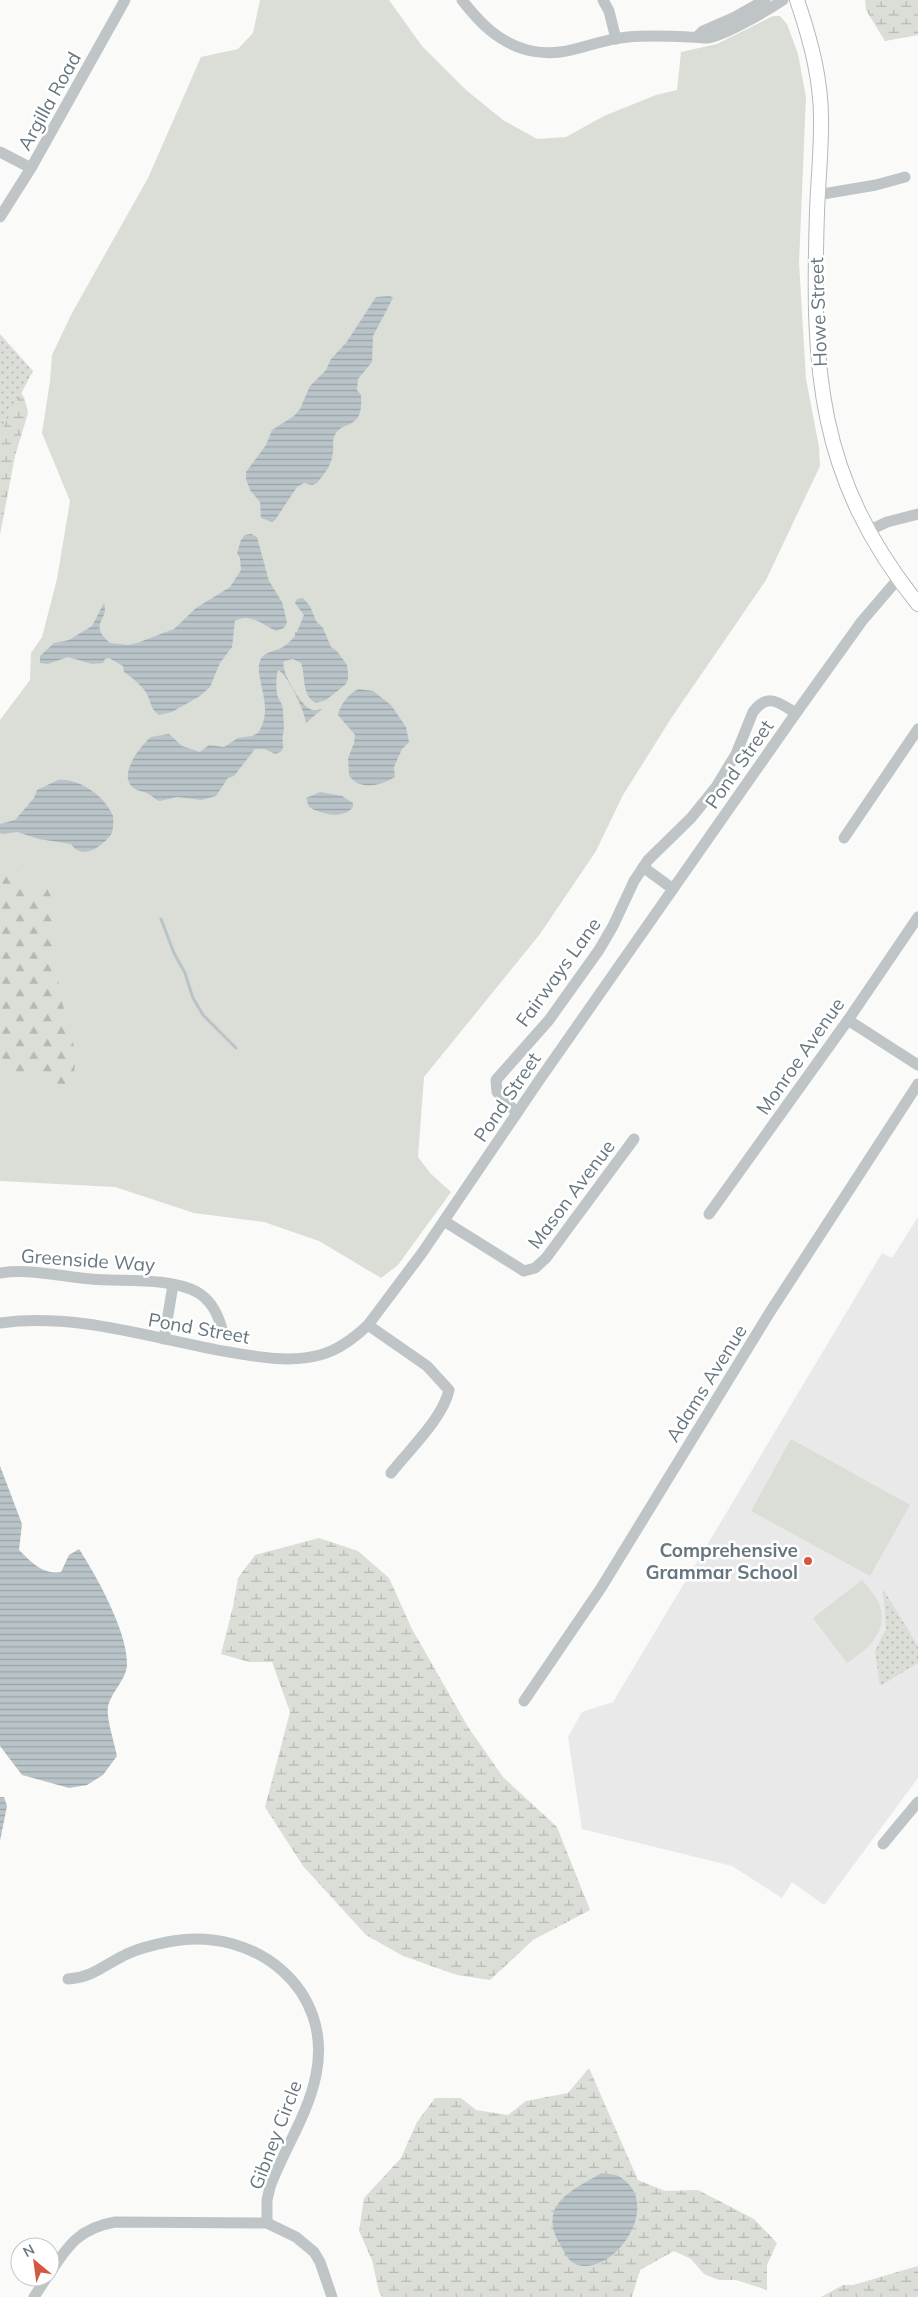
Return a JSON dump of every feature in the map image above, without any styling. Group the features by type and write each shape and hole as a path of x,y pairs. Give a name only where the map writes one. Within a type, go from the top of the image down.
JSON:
{"main road":[{"name":"Howe Street","path":"797,0 811,42 820,91 821,126 817,195 815,298 823,403 838,464 868,531 898,579 918,604"}],"street":[{"name":"Argilla Road","path":"0,218 31,168 125,0"},
{"path":"462,0 490,31 504,41 527,50 552,53 568,52 616,39 652,36 707,38 718,35 782,0"},
{"path":"603,0 609,11 616,39"},
{"path":"697,37 703,31 744,5 765,0"},
{"path":"0,152 31,168"},
{"path":"817,195 876,185 905,177"},
{"path":"868,531 887,522 918,514"},
{"name":"Pond Street","path":"0,1323 30,1320 65,1321 250,1355 279,1358 306,1358 330,1352 368,1325 400,1284 796,713 862,621 898,579"},
{"name":"Fairways Lane","path":"517,1113 497,1092 496,1080 549,1020 599,950 643,867 656,851 691,818 716,787 732,761 753,712 758,705 768,700 774,701 796,713"},
{"path":"844,838 918,729"},
{"path":"643,867 673,889"},
{"name":"Monroe Avenue","path":"709,1214 848,1020 918,917"},
{"path":"848,1020 918,1065"},
{"name":"Adams Avenue","path":"524,1701 601,1588 770,1312 918,1084"},
{"name":"Mason Avenue","path":"444,1221 524,1271 535,1268 546,1258 634,1139"},
{"name":"Greenside Way","path":"0,1273 27,1272 91,1280 156,1282 189,1288 205,1298 219,1317 222,1329"},
{"name":"Greenside Way","path":"164,1339 173,1286"},
{"path":"368,1325 427,1366 449,1390 447,1398 437,1416 391,1474"},
{"path":"883,1844 918,1802"},
{"name":"Gibney Circle","path":"68,1979 80,1978 100,1972 122,1956 135,1950 153,1945 198,1938 235,1943 252,1950 276,1965 295,1985 312,2018 317,2036 317,2073 307,2105 270,2187 267,2200 266,2223"},
{"path":"60,2257 68,2244 84,2232 115,2222 266,2223 296,2237 314,2252 320,2262 332,2297"}],"shaded area":[{"path":"390,296 393,298 373,336 372,362 358,379 357,390 361,395 359,415 356,420 338,431 334,437 330,465 317,483 312,485 304,483 297,487 275,520 272,522 261,518 260,502 250,490 246,479 246,472 266,445 272,430 294,416 300,409 310,386 326,370 331,359 346,343 376,297"},
{"path":"251,534 257,537 269,581 282,602 287,622 284,628 276,631 251,619 246,618 235,621 232,647 220,663 210,687 200,696 172,712 159,715 156,713 142,687 124,672 123,666 109,658 105,659 103,663 92,664 68,657 48,664 40,663 40,656 54,643 69,640 92,626 104,603 105,609 100,631 103,637 110,643 128,645 174,629 196,608 230,587 241,570 240,558 237,553 241,540 245,535"},
{"path":"303,598 310,606 316,621 323,628 331,647 337,651 347,665 348,680 345,685 326,700 316,703 311,700 306,691 301,663 293,659 284,661 285,672 301,701 312,710 322,709 306,723 295,694 282,673 278,670 277,694 283,707 284,722 283,749 279,753 275,754 265,749 255,749 234,776 228,778 216,796 201,800 177,797 160,801 148,793 132,787 128,779 130,766 142,746 151,737 169,734 182,746 200,752 209,745 224,747 238,738 258,733 265,712 259,664 264,655 283,647 295,636 295,632 297,632 304,615 295,603 297,599"},
{"path":"359,689 373,691 391,705 406,727 409,742 402,749 394,767 395,777 377,785 358,783 349,775 348,758 355,735 338,715 346,699"},
{"path":"58,780 66,780 83,785 98,795 104,802 113,816 113,829 104,842 93,850 81,852 71,844 39,839 17,832 0,833 0,824 15,820 34,798 37,790"},
{"path":"320,792 342,796 353,803 353,807 337,815 319,812 309,807 306,798"},
{"name":"Comprehensive Grammar School","path":"918,1217 918,1778 824,1905 792,1882 782,1898 732,1866 582,1829 568,1737 582,1712 613,1702 882,1253 892,1258"},
{"path":"0,1466 22,1524 19,1550 43,1570 61,1572 69,1555 79,1549 102,1588 122,1634 127,1668 108,1707 109,1724 117,1756 103,1775 87,1785 69,1788 22,1775 0,1746"},
{"path":"0,1797 4,1797 7,1806 0,1841"},
{"path":"602,2173 620,2177 632,2189 637,2204 636,2219 629,2235 619,2249 606,2259 592,2265 578,2265 567,2257 554,2232 553,2220 555,2209 569,2193"}],"green space":[{"path":"260,0 389,0 422,46 466,90 503,120 537,139 566,137 604,116 656,95 677,90 681,52 717,44 773,16 780,16 787,24 798,54 806,97 799,263 806,379 819,447 820,466 766,580 672,717 623,795 596,851 540,934 424,1077 418,1157 431,1174 451,1192 398,1265 381,1278 319,1241 264,1222 194,1213 115,1187 0,1181 0,720 30,680 31,653 42,637 57,579 70,501 42,433 52,355 72,313 148,178 201,57 238,49 253,33"},
{"path":"865,0 918,0 918,35 885,41 866,10"},
{"path":"0,334 33,371 0,433"},
{"path":"0,368 24,397 28,413 15,456 0,535"},
{"path":"5,866 15,869 27,884 46,886 54,903 53,942 60,995 73,1039 75,1066 73,1078 61,1087 42,1073 0,1072 0,867"},
{"path":"791,1439 910,1505 870,1576 751,1511"},
{"path":"319,1538 358,1551 389,1578 412,1629 468,1727 503,1777 557,1827 590,1910 533,1940 490,1980 457,1975 403,1956 366,1935 303,1866 265,1807 290,1712 272,1662 249,1662 221,1654 238,1578 255,1555"},
{"path":"862,1580 879,1603 882,1616 881,1625 874,1640 868,1647 847,1663 813,1618"},
{"path":"883,1589 918,1646 918,1663 880,1686 875,1651 886,1629"},
{"path":"589,2068 638,2180 665,2191 698,2190 754,2219 777,2243 767,2265 767,2290 736,2280 719,2280 704,2274 691,2259 674,2251 640,2270 632,2297 382,2297 379,2292 372,2260 359,2231 364,2198 401,2158 417,2122 435,2098 461,2098 476,2110 508,2115 526,2101 568,2093"},
{"path":"918,2266 918,2297 821,2297 843,2285 853,2285"}],"waterway":[{"path":"161,919 174,953 185,973 193,998 203,1015 236,1048"}],"place":[{"name":"Comprehensive Grammar School","path":"808,1561"}]}
